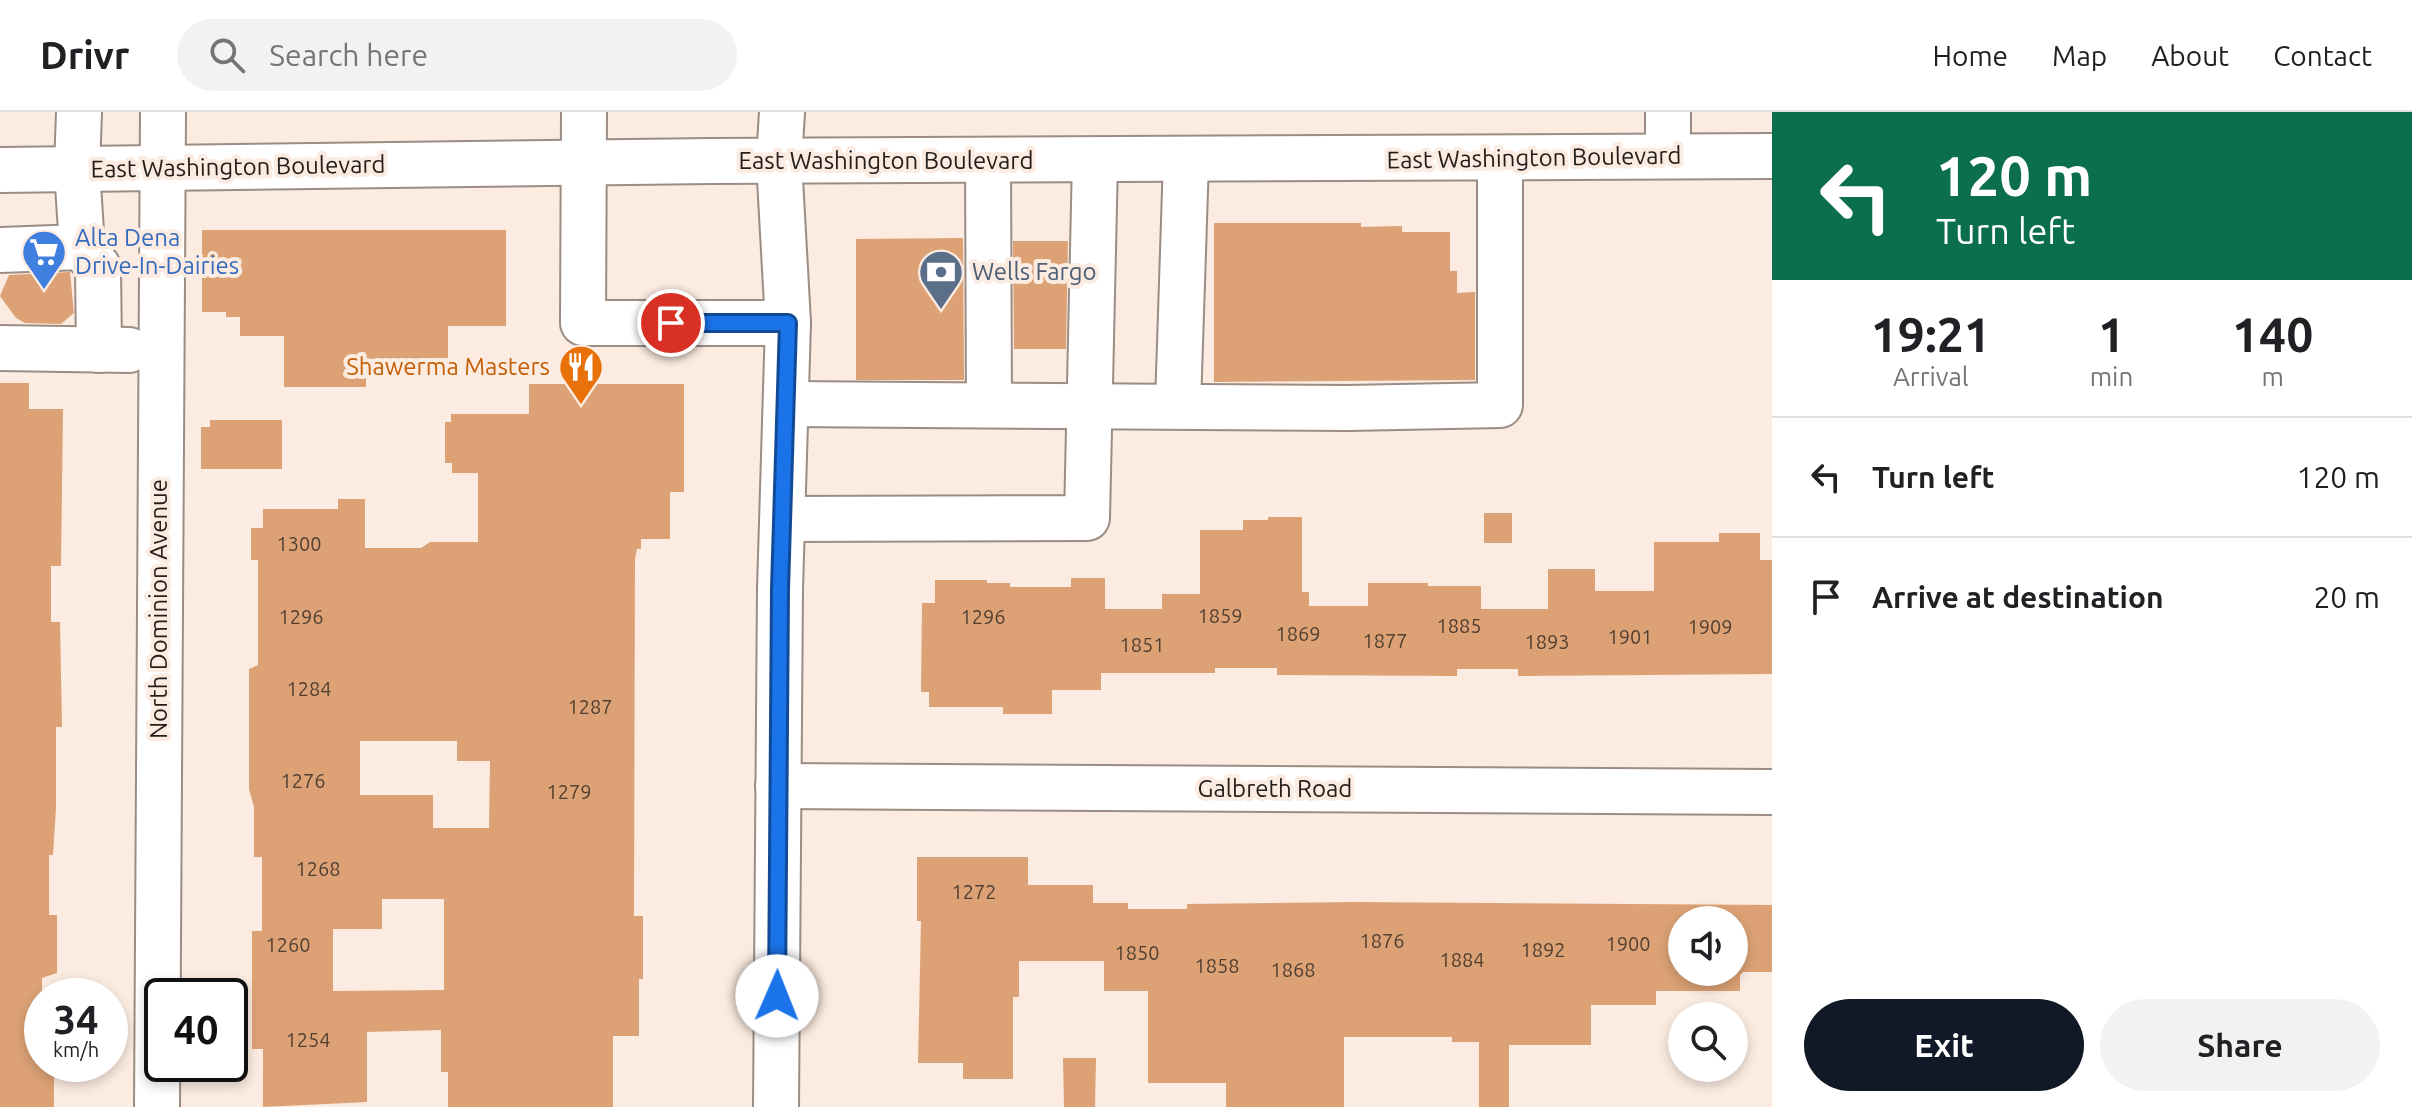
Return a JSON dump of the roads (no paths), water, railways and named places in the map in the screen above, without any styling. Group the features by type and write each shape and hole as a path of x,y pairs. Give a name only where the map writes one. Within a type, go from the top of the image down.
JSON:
{"street":[{"path":"79,112 77,169 82,247 98,267 99,350"},
{"name":"North Dominion Avenue","path":"157,1107 163,112"},
{"path":"584,112 583,323 788,323"},
{"path":"776,1107 778,786 788,323 779,161 782,112"},
{"path":"1668,112 1668,156"},
{"name":"East Washington Boulevard","path":"0,170 585,162 1772,156"},
{"path":"787,404 1348,408 1500,405 1500,158"},
{"path":"988,160 989,405"},
{"path":"783,519 1087,518 1095,160"},
{"path":"1178,405 1186,160"},
{"path":"0,250 82,247"},
{"path":"0,348 161,350"},
{"name":"Galbreth Road","path":"778,786 1772,792"}],"place":[{"name":"Alta Dena Drive-In-Dairies","path":"44,291"},
{"name":"Wells Fargo","path":"941,311"},
{"name":"Shawerma Masters","path":"581,406"}]}
